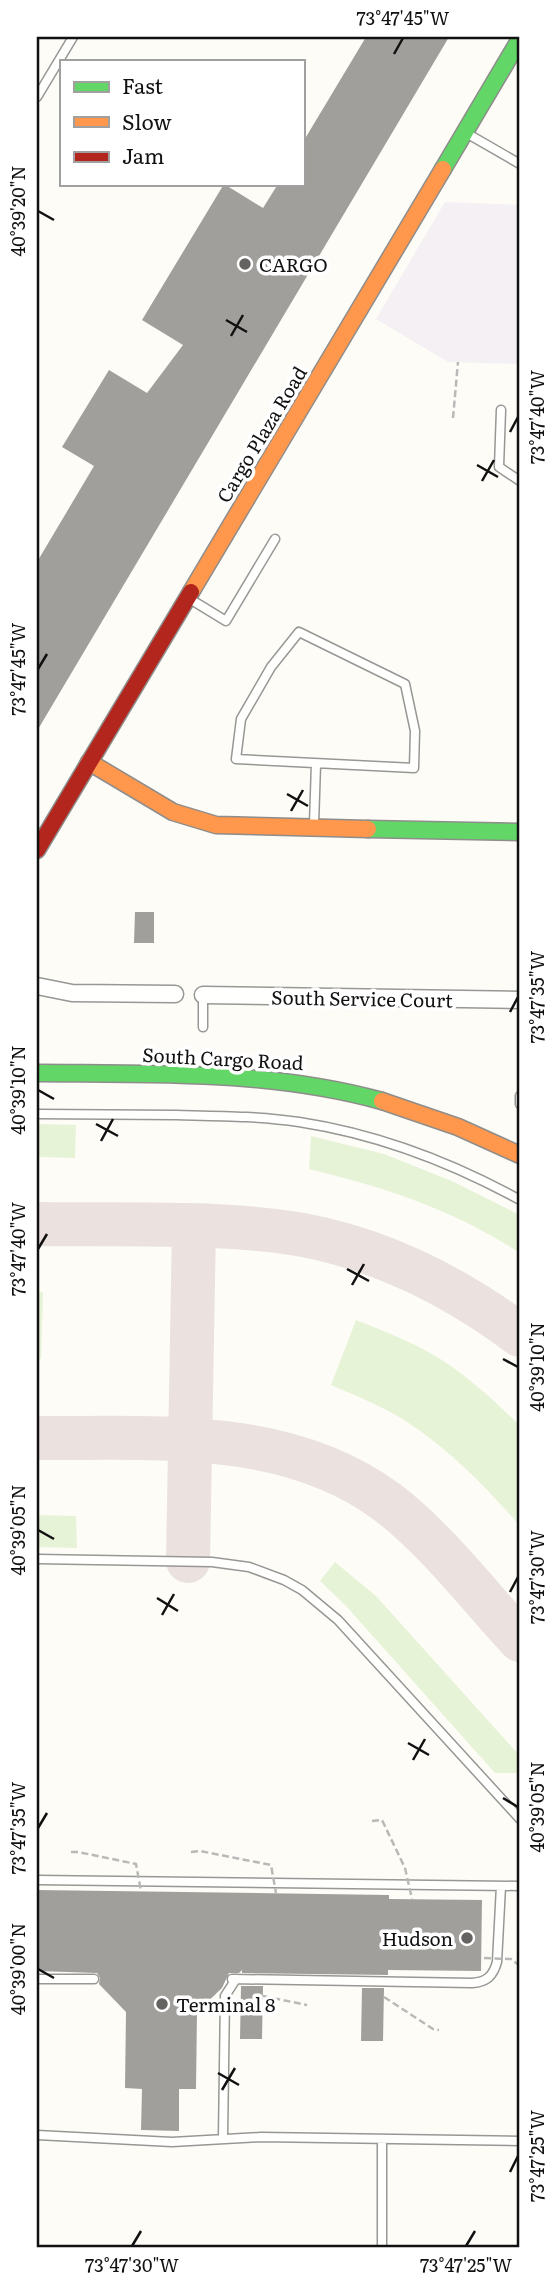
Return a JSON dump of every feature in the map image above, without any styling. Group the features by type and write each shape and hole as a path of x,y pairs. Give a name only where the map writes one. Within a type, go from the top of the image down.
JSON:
{"street":[{"name":"Cargo Plaza Road","path":"37,850 520,39"},
{"path":"89,762 173,812 205,823 228,827 520,832"},
{"path":"37,986 72,993 175,994"},
{"name":"South Service Court","path":"203,995 520,1000"},
{"name":"South Cargo Road","path":"37,1073 234,1076 310,1084 363,1095 412,1110 461,1127 520,1155"}],"lane":[{"path":"37,97 73,37"},
{"path":"465,132 520,164"},
{"path":"501,410 499,467 520,481"},
{"path":"188,598 226,621 275,540"},
{"path":"299,632 405,684 415,731 414,768 316,764 236,759 241,719 271,667 299,632"},
{"path":"314,828 316,764"},
{"path":"203,995 203,1027"},
{"path":"520,1097 520,1104"},
{"path":"37,1114 241,1116 299,1122 392,1144 446,1164 520,1200"},
{"path":"37,1559 221,1563 249,1567 284,1580 302,1590 338,1620 520,1819"},
{"path":"37,1880 520,1886"},
{"path":"223,2138 225,1996 234,1979 472,1983 485,1981 493,1973 497,1962 501,1886"},
{"path":"37,1979 94,1979"},
{"path":"37,2135 172,2142 223,2138 520,2141"},
{"path":"382,2139 382,2248"}],"path":[{"path":"453,418 457,362"},
{"path":"372,1821 382,1820 405,1868 412,1899"},
{"path":"191,1852 200,1851 271,1865 276,1893"},
{"path":"71,1852 135,1864 142,1891"},
{"path":"484,1958 511,1959 520,1966"},
{"path":"263,1996 307,2005"},
{"path":"384,1997 433,2029 439,2030"}],"shaded area":[{"path":"445,202 520,205 520,364 448,362 376,319"}],"green space":[{"path":"37,1124 76,1125 75,1158 37,1157"},
{"path":"311,1136 384,1154 454,1182 512,1211 520,1216 520,1253 444,1212 392,1192 309,1169"},
{"path":"37,1292 43,1292 41,1359 37,1359"},
{"path":"356,1320 413,1344 445,1362 484,1392 520,1426 520,1526 443,1448 394,1414 331,1385"},
{"path":"37,1515 76,1516 77,1548 37,1547"},
{"path":"335,1562 376,1596 520,1756 520,1773 495,1773 346,1606 320,1581"}],"building":[{"path":"366,37 449,37 37,731 37,562 94,466 62,447 109,370 147,393 183,345 142,320 223,186 227,186 263,208 277,186 304,186 304,140"},
{"path":"135,912 154,912 154,943 134,943"},
{"name":"Terminal 8","path":"37,1890 389,1895 389,1899 482,1900 481,1971 388,1970 388,1975 242,1973 242,1970 239,1973 229,1973 222,1988 197,2012 196,2089 179,2089 179,2131 141,2130 142,2089 125,2088 126,2012 99,1984 97,1973 37,1971"},
{"path":"241,1986 263,1986 262,2039 240,2039"},
{"path":"362,1988 384,1988 383,2041 361,2041"}],"taxiway":[{"path":"37,1224 217,1226 310,1236 343,1244 405,1267 465,1298 520,1335"},
{"path":"188,1561 194,1226"},
{"path":"37,1438 218,1442 263,1449 306,1461 348,1478 387,1502 423,1533 520,1640"}],"traffic: fast":[{"path":"443,169 520,39"},
{"path":"368,829 520,832"},
{"path":"37,1073 168,1074 254,1079 340,1091 382,1101"}],"traffic: slow":[{"path":"191,592 443,169"},
{"path":"89,762 173,812 216,825 368,829"},
{"path":"382,1101 458,1127 520,1155"}],"traffic: jam":[{"path":"37,850 191,592"}],"place":[{"name":"CARGO","path":"245,264"},
{"name":"Hudson","path":"467,1938"},
{"name":"Terminal 8","path":"162,2004"}]}
